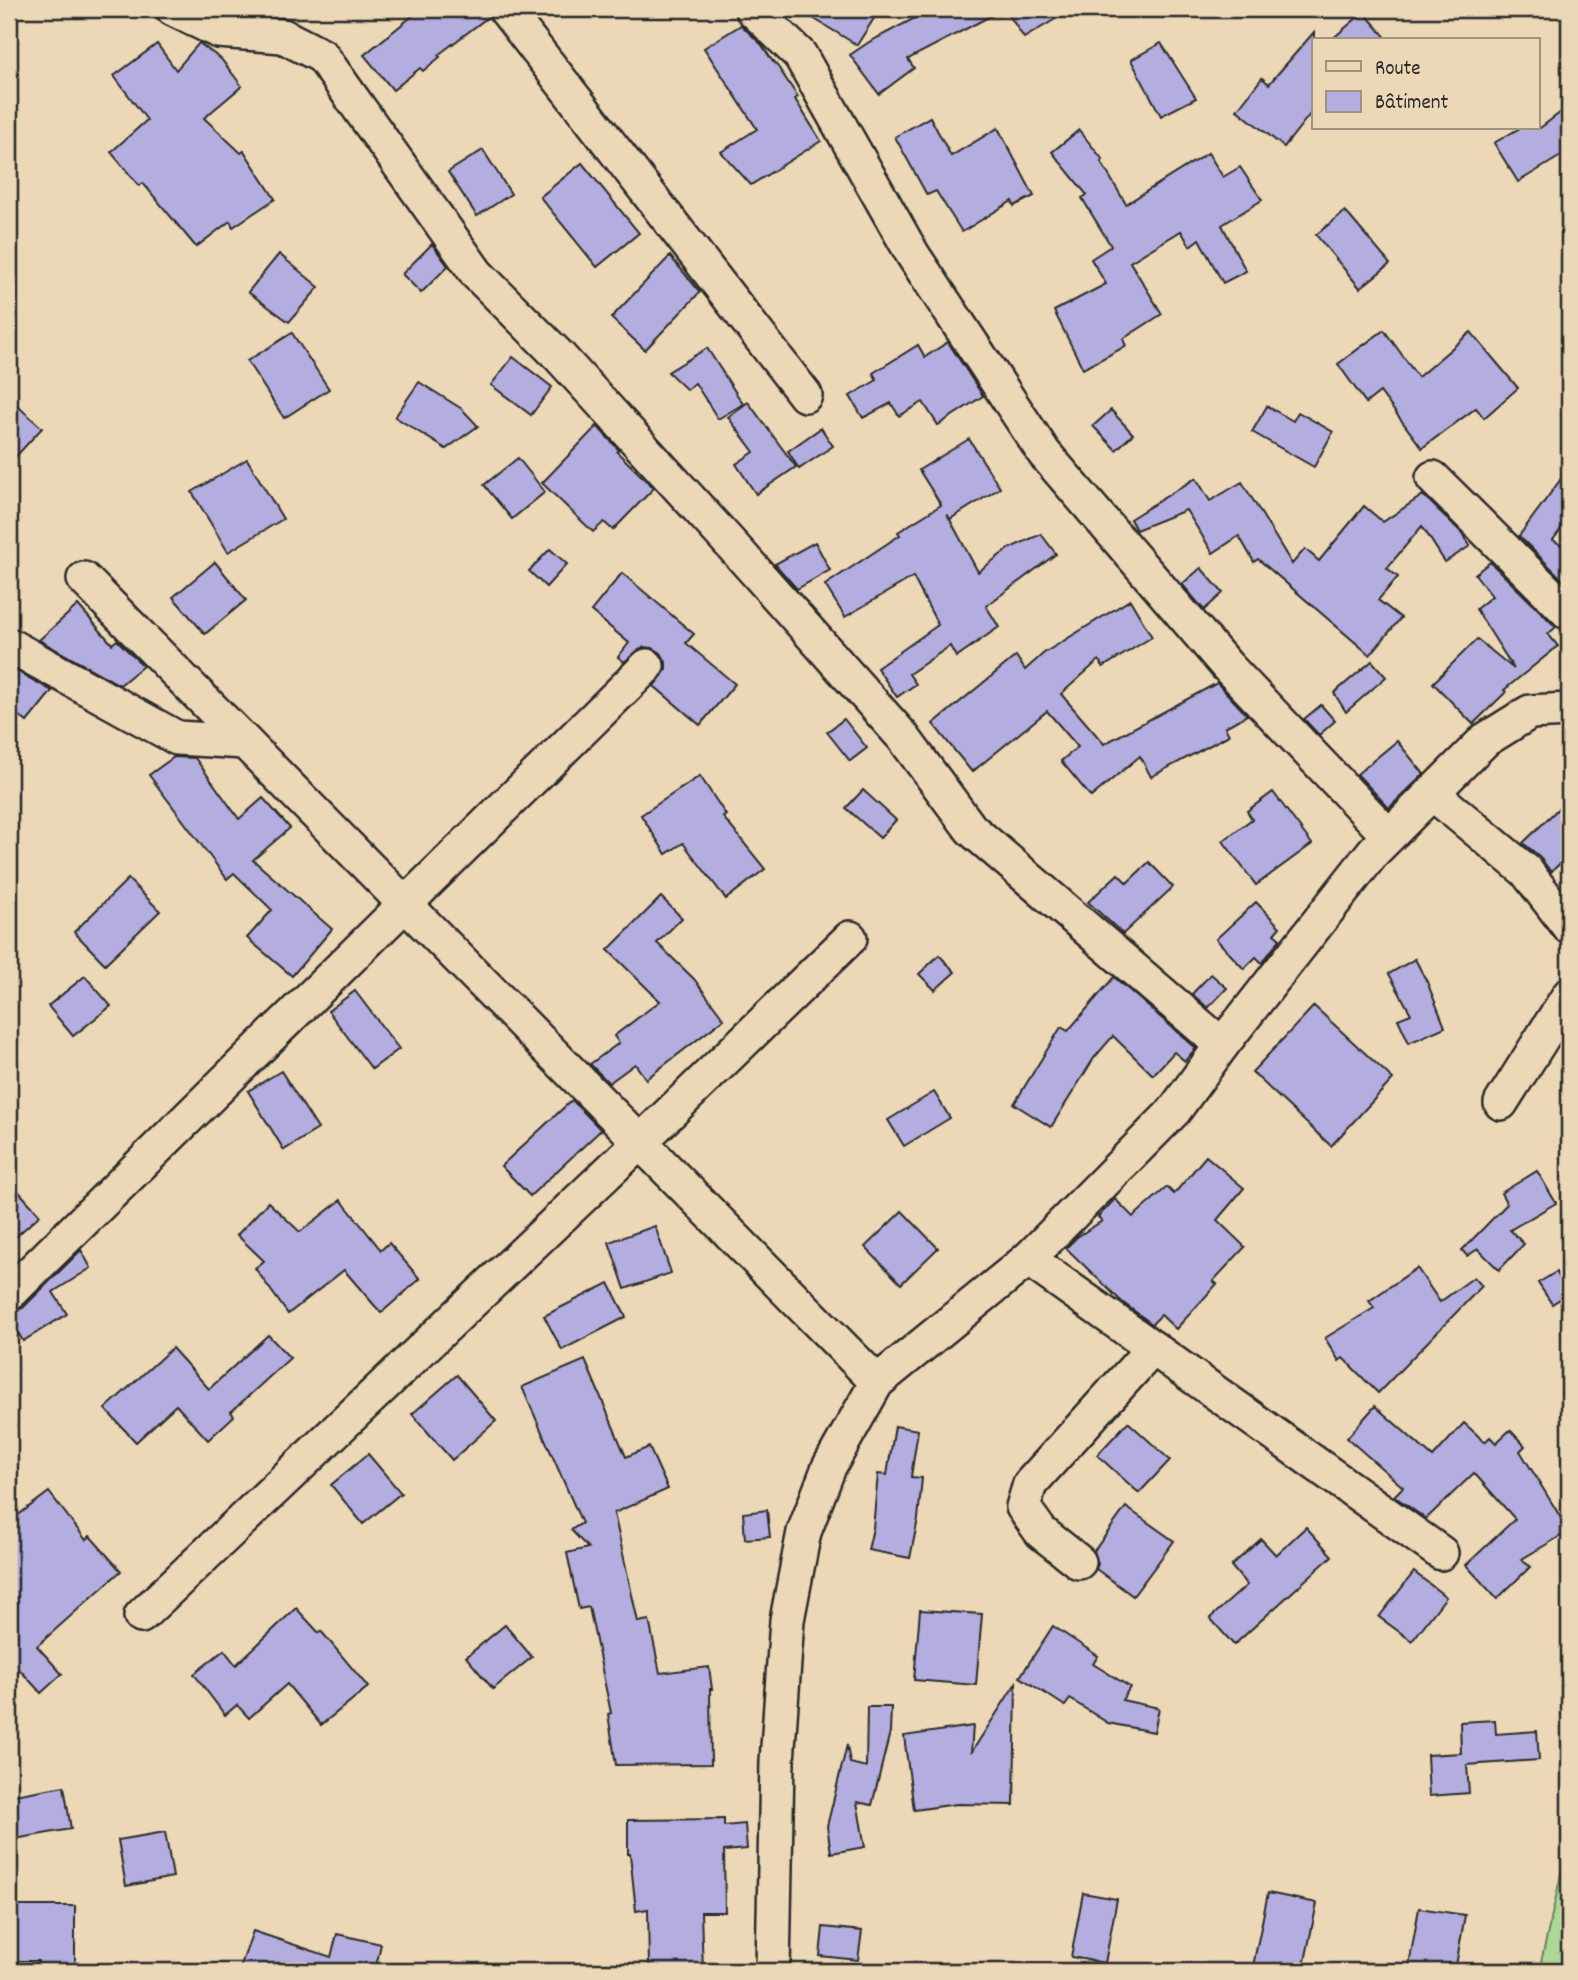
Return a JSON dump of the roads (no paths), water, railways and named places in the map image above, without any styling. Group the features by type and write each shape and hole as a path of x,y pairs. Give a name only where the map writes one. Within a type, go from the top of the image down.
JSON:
{"street":[{"path":"173,9 218,31 284,36 322,56 477,274 559,356 867,696 903,737 971,829 1222,1045"},
{"path":"505,9 805,395"},
{"path":"752,9 800,55 913,255 1044,453 1227,666 1388,835"},
{"path":"1433,478 1569,613"},
{"path":"84,579 877,1382"},
{"path":"9,645 177,738 245,742"},
{"path":"9,1294 647,667"},
{"path":"778,1971 777,1761 787,1620 804,1532 829,1467 877,1382 1028,1259 1174,1111 1222,1045 1388,835 1485,740 1530,712 1569,708"},
{"path":"1432,793 1526,871 1569,927"},
{"path":"141,1616 640,1142 850,938"},
{"path":"1501,1102 1569,995"},
{"path":"1028,1259 1441,1553"},
{"path":"1079,1562 1041,1532 1023,1507 1030,1484 1153,1348"}]}
